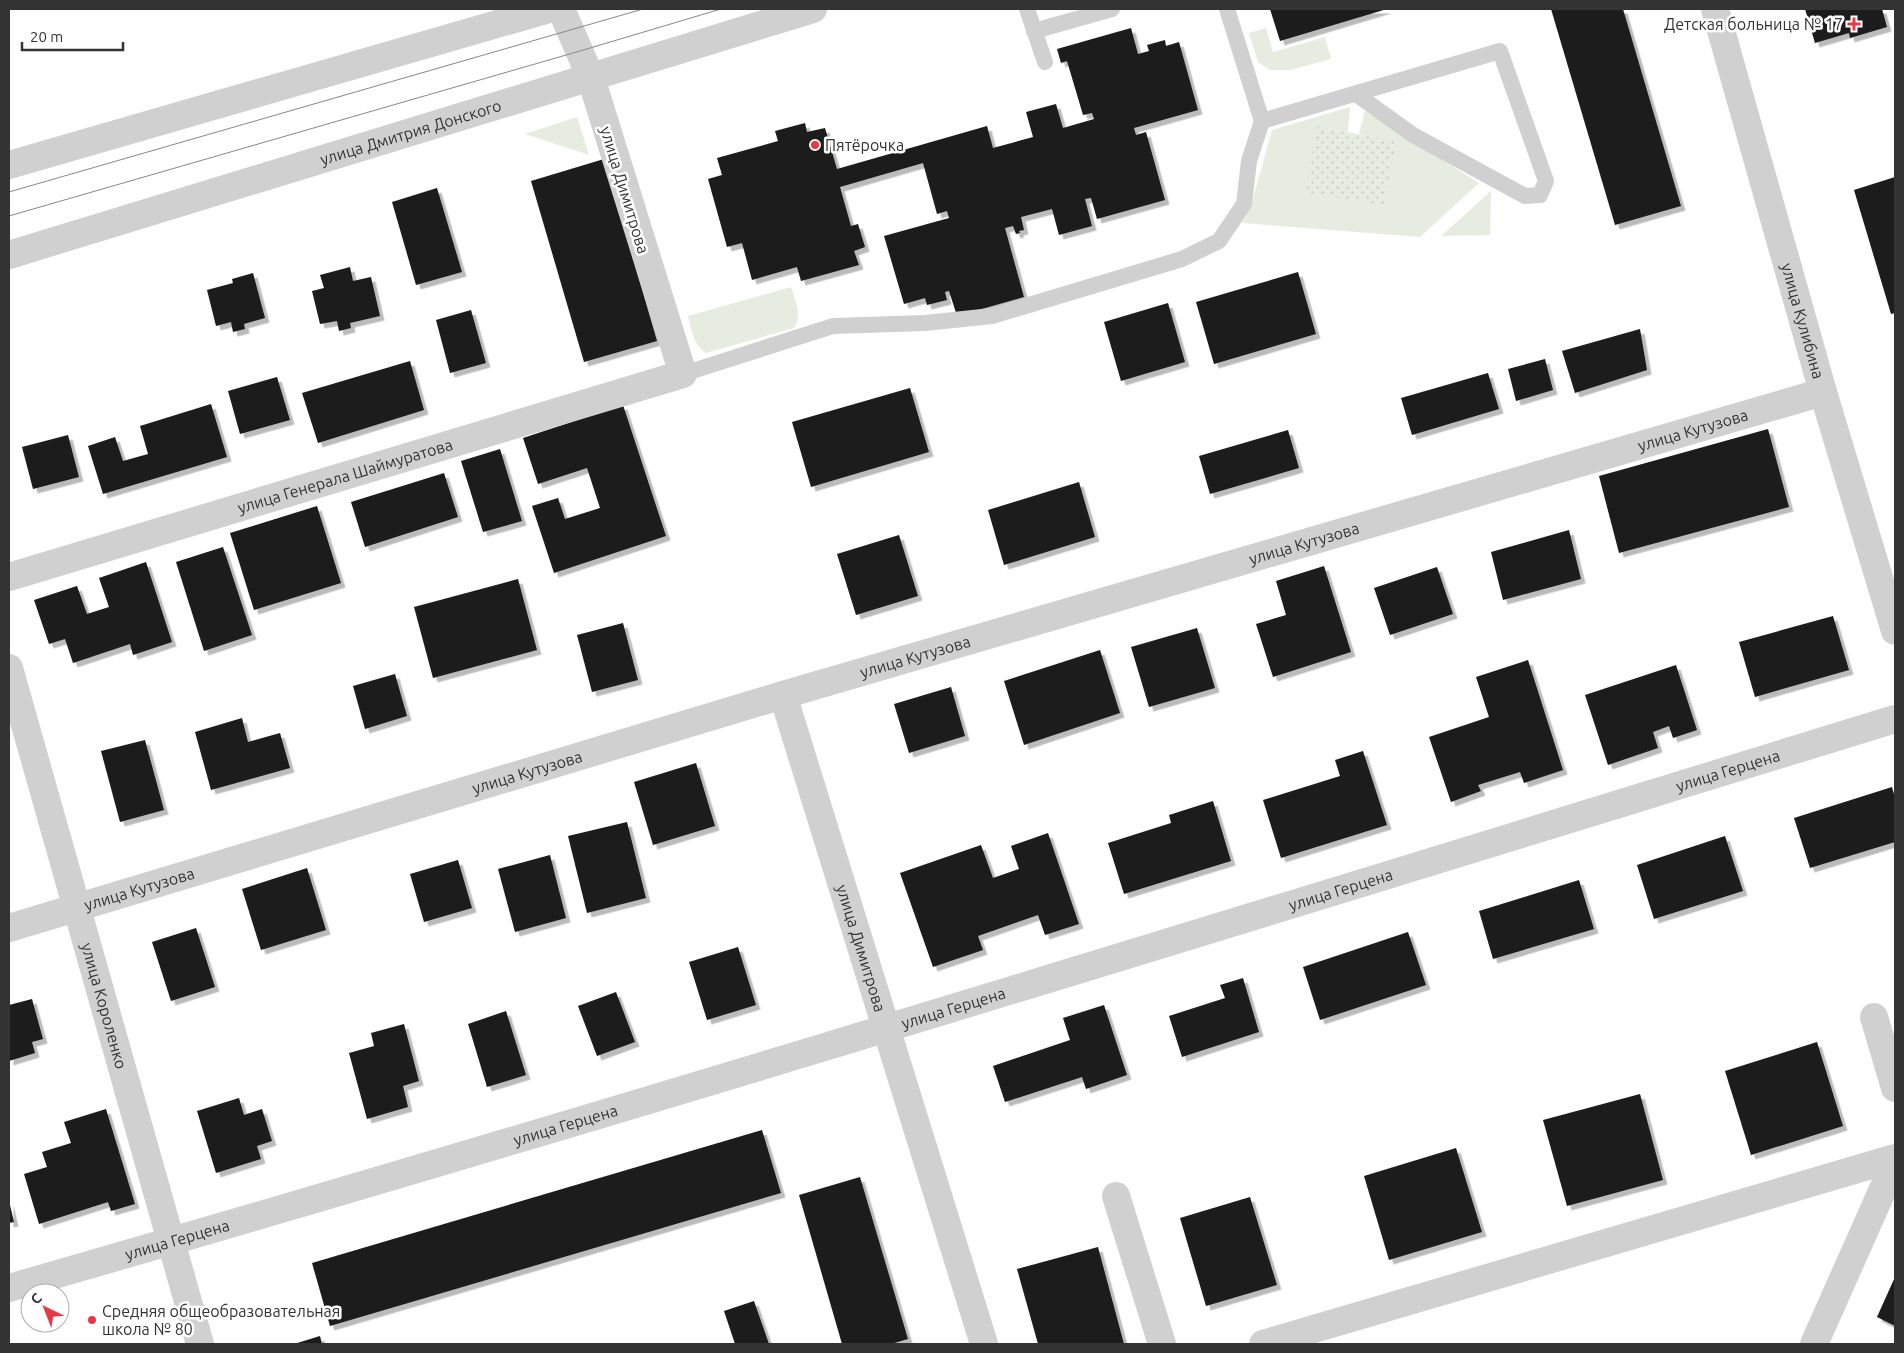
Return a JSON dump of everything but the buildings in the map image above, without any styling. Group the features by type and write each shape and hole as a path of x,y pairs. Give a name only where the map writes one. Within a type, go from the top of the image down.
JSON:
{"street":[{"path":"9,165 549,9"},
{"name":"улица Димитрова","path":"561,9 591,78 683,374"},
{"name":"улица Дмитрия Донского","path":"9,255 813,9"},
{"name":"улица Кулибина","path":"1714,9 1823,392 1895,631"},
{"name":"улица Генерала Шаймуратова","path":"9,577 683,374"},
{"name":"улица Кутузова","path":"9,928 783,695 1823,392"},
{"name":"улица Короленко","path":"9,668 200,1344"},
{"name":"улица Димитрова","path":"783,695 984,1344"},
{"name":"улица Герцена","path":"9,1288 171,1242 886,1029 1895,719"},
{"path":"1874,1017 1895,1088"},
{"path":"1263,1344 1895,1160"},
{"path":"1814,1344 1895,1160"},
{"path":"1116,1196 1162,1344"}],"lane":[{"path":"1027,9 1045,62"},
{"path":"1034,30 1112,9"},
{"path":"683,374 833,326 925,323 992,316 1182,259 1219,241 1244,204 1249,161 1262,121 1227,9"},
{"path":"1262,121 1500,52 1546,180 1540,195 1525,196 1413,135 1356,94"}],"shaded area":[{"path":"1266,28 1273,52 1325,37 1331,59 1290,70 1270,70 1258,62 1249,33"},
{"path":"1350,107 1348,132 1318,127 1396,141 1359,134 1365,111 1479,183 1420,237 1242,223 1251,206 1272,130"},
{"path":"577,117 589,155 525,134"},
{"path":"1317,127 1396,141 1384,205 1306,192"},
{"path":"1491,191 1490,235 1441,236"},
{"path":"791,287 798,313 797,323 794,328 706,353 698,346 688,316"}],"tram line":[{"path":"9,192 643,9"},
{"path":"9,216 721,9"}],"place":[{"name":"Детская больница № 17","path":"1854,24"},
{"name":"Пятёрочка","path":"815,145"},
{"name":"Средняя общеобразовательная школа № 80","path":"92,1320"}]}
